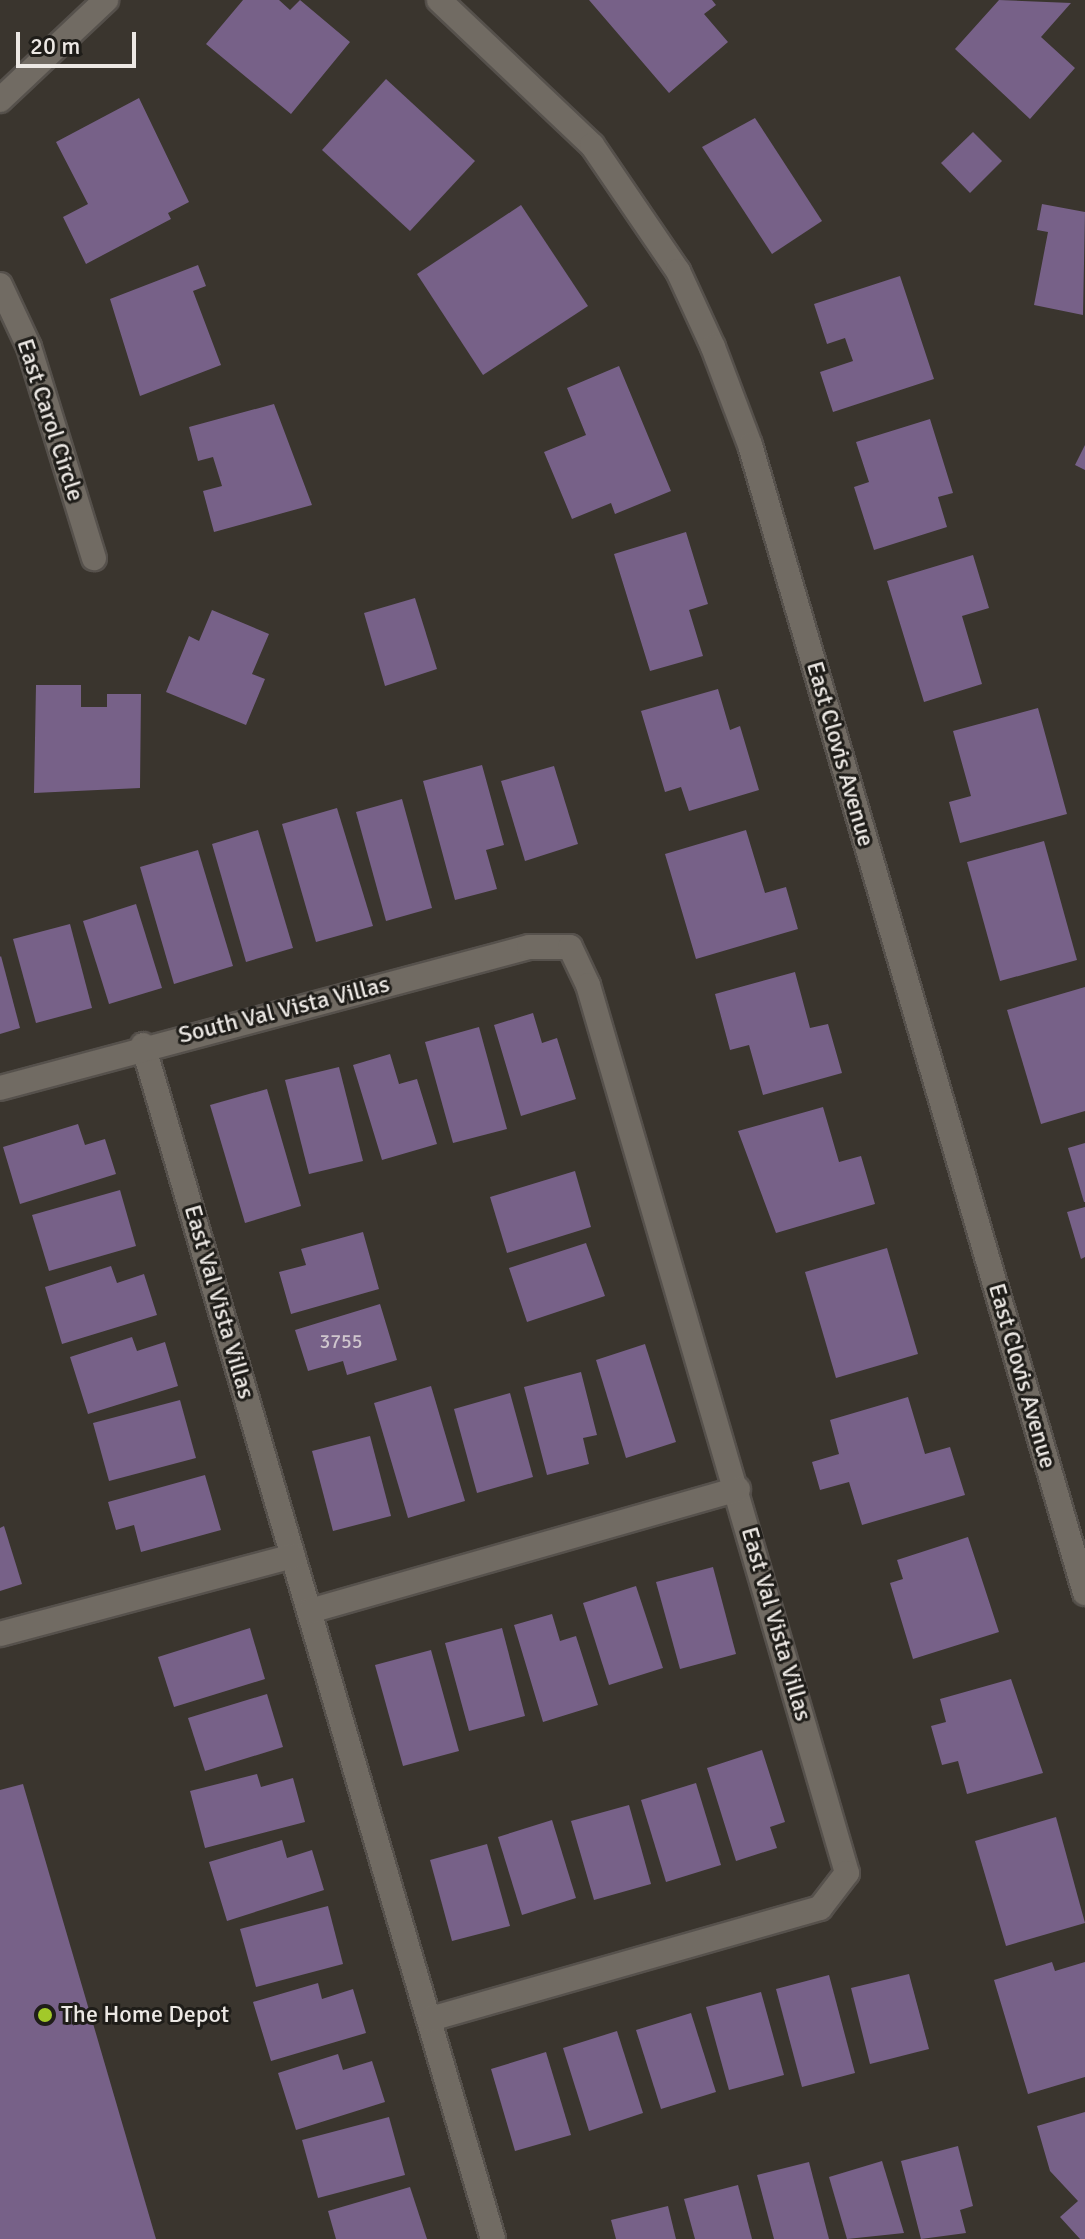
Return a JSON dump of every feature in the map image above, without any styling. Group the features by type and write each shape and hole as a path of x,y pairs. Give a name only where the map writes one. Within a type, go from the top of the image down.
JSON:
{"street":[{"path":"0,100 106,0"},
{"name":"East Clovis Avenue","path":"439,0 592,145 678,271 713,347 754,461 1085,1593"},
{"name":"East Carol Circle","path":"0,285 29,347 94,558"},
{"name":"South Val Vista Villas","path":"0,1088 143,1045 529,947 570,947"},
{"name":"East Val Vista Villas","path":"431,2019 820,1908 847,1873 738,1489 588,985 570,947"},
{"name":"East Val Vista Villas","path":"143,1045 493,2239"},
{"path":"310,1611 738,1489"},
{"path":"0,1634 293,1556"}],"building":[{"path":"243,0 279,0 290,10 300,0 350,42 291,114 206,44"},
{"path":"589,0 712,0 716,5 704,14 728,42 669,93"},
{"path":"999,0 1071,3 1041,37 1075,68 1030,119 955,49"},
{"path":"386,79 475,161 410,231 322,150"},
{"path":"139,98 189,202 168,213 171,219 86,264 63,217 88,204 56,142"},
{"path":"755,118 822,221 772,254 702,147"},
{"path":"973,132 1002,161 970,193 941,163"},
{"path":"1042,204 1085,212 1083,315 1034,305 1048,232 1037,230"},
{"path":"521,205 588,306 483,375 417,274"},
{"path":"198,265 206,286 193,291 221,365 140,396 110,299"},
{"path":"900,276 934,379 833,412 820,372 853,361 845,338 827,344 814,304"},
{"path":"619,366 671,491 615,514 611,503 572,519 544,452 586,435 567,388"},
{"path":"274,404 312,505 214,532 203,491 222,486 213,457 198,461 189,427"},
{"path":"930,419 953,493 938,497 947,527 874,550 854,487 869,482 856,442"},
{"path":"1085,445 1085,470 1075,465"},
{"path":"686,532 708,604 689,610 703,656 650,671 614,554"},
{"path":"973,555 989,608 962,616 982,684 924,702 887,581"},
{"path":"415,598 437,669 385,686 364,613"},
{"path":"212,610 269,634 252,674 265,679 246,725 166,692 189,636 199,641"},
{"path":"36,685 81,685 81,707 107,707 107,694 141,694 140,788 34,793"},
{"path":"718,689 730,730 740,726 759,790 689,811 681,787 665,792 641,711"},
{"path":"1038,708 1067,814 960,843 949,802 971,796 953,731"},
{"path":"482,765 504,845 486,850 497,889 455,900 423,781"},
{"path":"554,766 578,844 525,861 501,781"},
{"path":"402,799 432,908 386,921 356,812"},
{"path":"337,808 373,926 316,942 282,824"},
{"path":"258,830 293,948 246,962 212,844"},
{"path":"746,830 765,893 786,887 798,929 696,959 665,854"},
{"path":"1044,841 1077,960 1000,981 967,862"},
{"path":"198,850 233,966 174,984 140,867"},
{"path":"136,904 162,988 109,1004 83,921"},
{"path":"70,924 92,1008 36,1023 13,939"},
{"path":"0,957 20,1028 0,1034"},
{"path":"795,972 810,1028 828,1024 842,1073 763,1095 749,1045 730,1050 715,994"},
{"path":"1085,987 1085,1111 1041,1124 1007,1010"},
{"path":"533,1013 542,1043 557,1038 576,1099 521,1116 494,1025"},
{"path":"479,1027 507,1129 453,1143 425,1042"},
{"path":"390,1054 399,1084 417,1079 437,1144 382,1160 353,1065"},
{"path":"339,1067 363,1161 309,1174 285,1080"},
{"path":"267,1089 301,1206 245,1223 210,1105"},
{"path":"823,1107 839,1162 861,1156 875,1204 776,1233 738,1131"},
{"path":"78,1124 85,1145 105,1139 116,1174 20,1204 3,1147"},
{"path":"1085,1143 1085,1202 1084,1202 1068,1148"},
{"path":"575,1171 591,1227 507,1253 490,1197"},
{"path":"120,1190 136,1246 49,1271 32,1215"},
{"path":"1085,1207 1085,1257 1081,1259 1067,1212"},
{"path":"363,1232 379,1289 291,1314 279,1272 306,1265 301,1249"},
{"path":"586,1243 605,1296 527,1322 509,1268"},
{"path":"887,1248 918,1354 836,1378 805,1272"},
{"path":"111,1266 117,1283 144,1274 157,1315 62,1344 45,1287"},
{"path":"380,1304 397,1360 347,1375 343,1361 308,1371 295,1330"},
{"path":"132,1337 137,1351 165,1342 178,1386 88,1414 70,1357"},
{"path":"645,1344 676,1442 626,1458 596,1360"},
{"path":"581,1372 597,1435 583,1438 589,1464 547,1475 524,1387"},
{"path":"431,1386 465,1501 408,1518 374,1403"},
{"path":"510,1393 533,1477 477,1493 454,1409"},
{"path":"908,1397 925,1454 950,1447 965,1495 862,1525 849,1482 820,1490 812,1462 839,1454 830,1420"},
{"path":"180,1400 196,1458 109,1481 93,1423"},
{"path":"370,1436 391,1516 333,1531 312,1451"},
{"path":"205,1475 221,1530 141,1552 134,1525 116,1530 108,1502"},
{"path":"4,1526 22,1584 0,1591 0,1528"},
{"path":"968,1537 999,1632 913,1659 890,1583 903,1579 897,1560"},
{"path":"713,1567 736,1654 680,1669 656,1582"},
{"path":"636,1586 663,1668 609,1685 583,1603"},
{"path":"552,1614 560,1641 576,1636 598,1705 543,1722 514,1625"},
{"path":"250,1628 265,1679 174,1707 158,1657"},
{"path":"502,1628 525,1716 469,1731 445,1643"},
{"path":"431,1650 459,1751 403,1766 375,1665"},
{"path":"1011,1679 1043,1773 967,1794 958,1761 942,1765 931,1726 946,1722 940,1699"},
{"path":"267,1694 283,1747 205,1771 188,1718"},
{"path":"762,1750 785,1822 770,1827 777,1848 736,1861 707,1768"},
{"path":"257,1774 261,1787 293,1778 305,1822 205,1848 190,1791"},
{"path":"696,1783 721,1865 666,1882 641,1800"},
{"name":"The Home Depot","path":"23,1784 156,2239 0,2239 0,1790"},
{"path":"629,1805 651,1884 594,1900 571,1821"},
{"path":"1056,1817 1085,1923 1006,1946 975,1841"},
{"path":"552,1820 576,1898 522,1915 498,1837"},
{"path":"282,1840 287,1858 312,1850 324,1890 227,1921 209,1862"},
{"path":"487,1844 510,1926 452,1941 430,1860"},
{"path":"328,1906 343,1964 256,1987 240,1929"},
{"path":"1052,1962 1055,1971 1085,1962 1085,2077 1028,2094 994,1980"},
{"path":"909,1974 929,2049 870,2064 851,1988"},
{"path":"829,1975 855,2073 802,2087 776,1989"},
{"path":"318,1983 322,1999 353,1989 366,2033 271,2061 253,2002"},
{"path":"761,1992 784,2075 729,2090 706,2007"},
{"path":"691,2013 716,2092 661,2109 636,2030"},
{"path":"617,2031 643,2113 589,2131 563,2048"},
{"path":"546,2052 571,2135 515,2151 491,2069"},
{"path":"338,2054 343,2070 372,2061 385,2102 296,2130 278,2073"},
{"path":"1085,2112 1085,2239 1080,2239 1060,2217 1078,2201 1050,2171 1037,2126"},
{"path":"389,2117 405,2175 318,2198 302,2140"},
{"path":"958,2146 973,2206 960,2210 966,2233 921,2239 901,2161"},
{"path":"882,2161 904,2233 847,2239 829,2177"},
{"path":"809,2162 829,2239 774,2239 757,2175"},
{"path":"738,2185 752,2239 695,2239 684,2199"},
{"path":"410,2187 427,2239 336,2239 328,2211"},
{"path":"668,2206 676,2239 616,2239 611,2220"}],"place":[{"name":"The Home Depot","path":"45,2015"}]}
